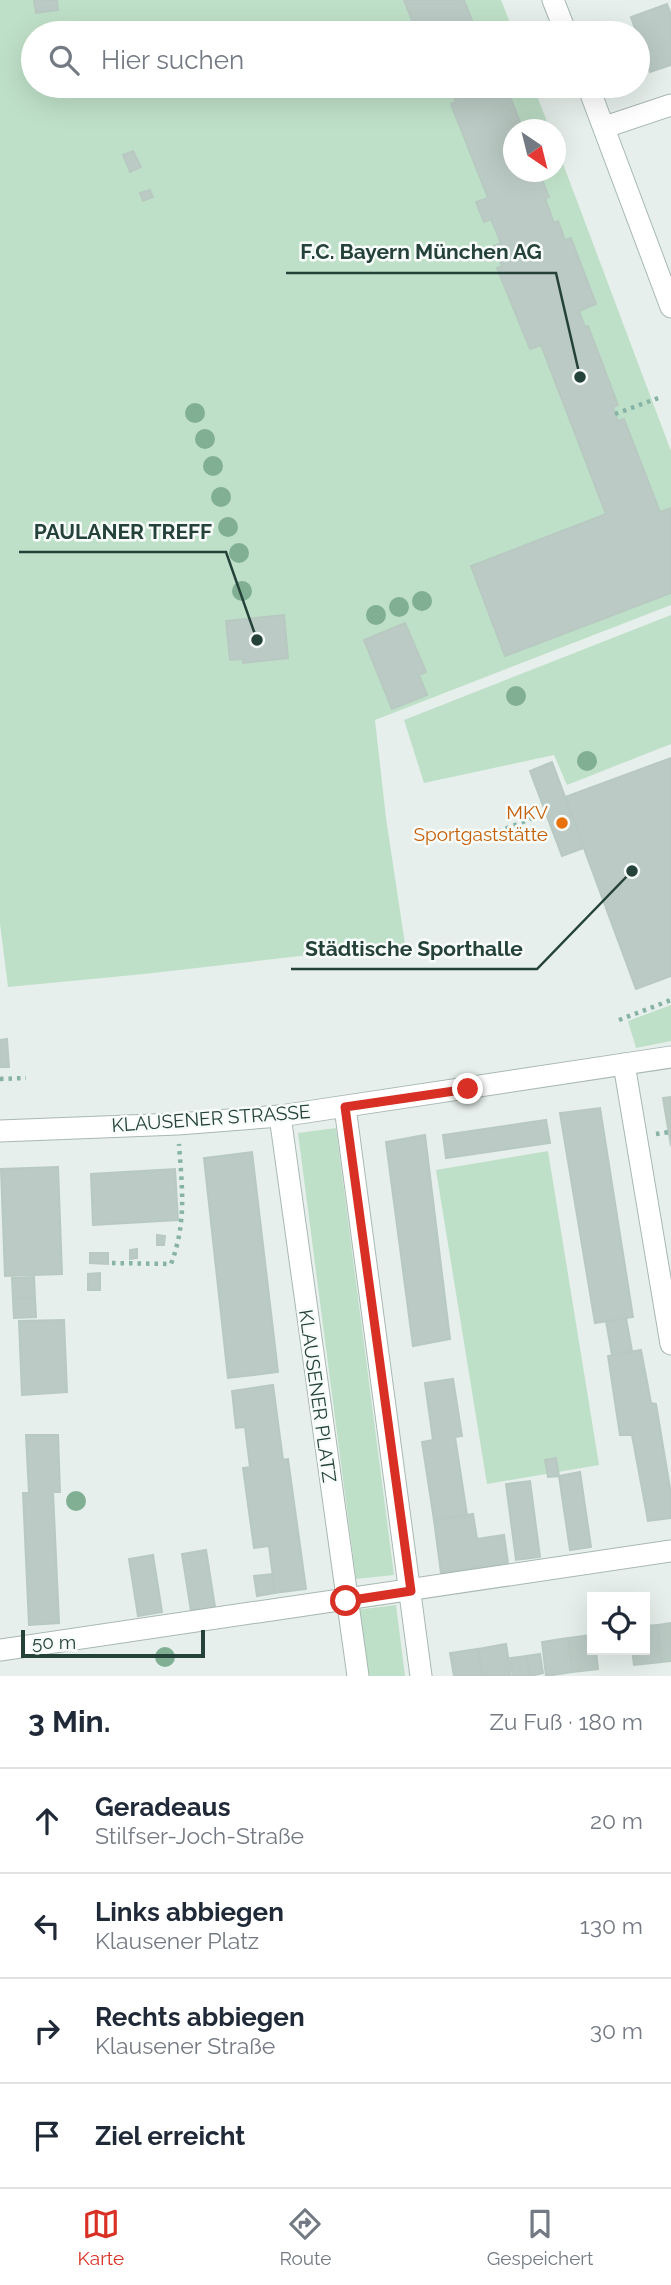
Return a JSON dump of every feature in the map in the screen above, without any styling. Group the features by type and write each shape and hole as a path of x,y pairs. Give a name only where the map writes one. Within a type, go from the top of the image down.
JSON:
{"street":[{"path":"553,0 561,21"},
{"path":"593,98 671,307"},
{"path":"605,127 671,106"},
{"name":"KLAUSENER STRASSE","path":"0,1131 178,1124 280,1116 671,1057"},
{"path":"624,1064 671,1344"},
{"path":"345,1107 421,1676"},
{"name":"KLAUSENER PLATZ","path":"280,1116 358,1676"},
{"path":"0,1639 0,1650 671,1551"}],"path":[{"path":"615,414 661,397"},
{"path":"490,835 535,817"},
{"path":"619,1020 671,1000"},
{"path":"0,1079 26,1078"},
{"path":"112,1264 171,1264 178,1245 184,1210 178,1124"}],"green space":[{"path":"0,0 501,0 509,21 21,21 21,98 538,98 546,119 503,119 503,182 566,182 566,172 671,451 671,605 375,720 386,818 405,944 8,987 0,924"},
{"path":"671,615 671,744 567,785 554,755 424,783 404,720"},
{"path":"671,1005 671,1041 636,1048 628,1021"},
{"path":"336,1128 394,1575 356,1579 298,1133"},
{"path":"548,1151 599,1465 487,1484 436,1170"},
{"path":"396,1605 405,1676 364,1676 355,1610"}],"building":[{"path":"34,0 57,0 58,10 36,13"},
{"path":"404,0 464,0 472,21 412,21"},
{"path":"667,4 671,15 671,65 650,72 650,21 632,21 631,17"},
{"path":"454,98 511,98 519,119 503,119 503,182 543,182 549,197 545,198 554,223 558,221 565,240 571,238 596,304 579,311 585,327 588,326 618,405 613,407 618,421 624,419 660,512 671,508 671,593 505,656 471,566 606,514 541,345 530,349 497,268 502,266 494,246 501,243 491,219 484,222 476,202 488,198 451,104 456,102"},
{"path":"133,151 141,167 130,172 123,155"},
{"path":"150,190 153,197 143,201 140,193"},
{"path":"284,615 288,658 243,663 243,659 230,660 226,621"},
{"path":"405,623 426,672 419,675 427,695 392,709 364,640"},
{"path":"671,758 671,976 636,989 565,797"},
{"name":"MKV Sportgaststätte","path":"552,762 584,848 562,856 530,771"},
{"path":"7,1039 9,1067 0,1067 0,1040"},
{"path":"671,1097 671,1146 663,1098"},
{"path":"600,1108 633,1317 595,1323 560,1113"},
{"path":"546,1120 550,1143 446,1158 443,1135"},
{"path":"425,1135 450,1339 413,1346 386,1142"},
{"path":"252,1152 278,1372 228,1378 204,1158"},
{"path":"58,1167 62,1274 5,1276 1,1169"},
{"path":"175,1169 178,1220 93,1225 91,1174"},
{"path":"157,1235 165,1236 164,1245 157,1245"},
{"path":"137,1249 137,1258 130,1259 130,1250"},
{"path":"90,1253 108,1253 108,1264 90,1263"},
{"path":"100,1273 100,1290 88,1290 88,1274"},
{"path":"34,1277 35,1298 13,1299 12,1278"},
{"path":"35,1298 36,1317 14,1318 13,1299"},
{"path":"626,1318 632,1351 612,1355 606,1321"},
{"path":"64,1320 67,1392 22,1395 19,1321"},
{"path":"641,1350 651,1403 656,1404 671,1494 671,1518 648,1521 632,1435 620,1435 608,1356"},
{"path":"453,1379 462,1436 455,1437 467,1515 434,1520 422,1442 433,1440 425,1383"},
{"path":"273,1385 283,1460 288,1459 306,1589 275,1593 269,1546 254,1548 243,1468 250,1467 245,1427 236,1428 232,1391"},
{"path":"26,1435 58,1435 60,1492 53,1492 59,1623 29,1625 23,1493 29,1493"},
{"path":"556,1458 559,1476 548,1477 545,1460"},
{"path":"580,1472 591,1547 570,1550 559,1476"},
{"path":"530,1481 540,1557 516,1560 506,1484"},
{"path":"473,1514 477,1539 504,1535 508,1563 441,1573 434,1520"},
{"path":"206,1550 215,1607 191,1611 182,1554"},
{"path":"153,1555 162,1612 138,1616 129,1559"},
{"path":"272,1574 275,1593 257,1596 254,1576"},
{"path":"671,1623 671,1661 661,1662 657,1625"},
{"path":"657,1625 661,1662 634,1665 633,1655 650,1655 650,1626"},
{"path":"587,1636 587,1655 597,1655 598,1669 573,1672 568,1638"},
{"path":"568,1638 573,1672 546,1676 542,1642"},
{"path":"506,1644 511,1676 482,1676 478,1649"},
{"path":"478,1649 482,1676 454,1676 450,1653"},
{"path":"540,1654 543,1673 530,1676 526,1656"},
{"path":"526,1656 530,1676 513,1676 510,1658"}],"place":[{"name":"F.C. Bayern München AG","path":"580,377"},
{"name":"PAULANER TREFF","path":"257,640"},
{"name":"MKV Sportgaststätte","path":"562,823"},
{"name":"Städtische Sporthalle","path":"632,871"}],"route":[{"path":"346,1601 411,1591 345,1107 468,1089"}]}
